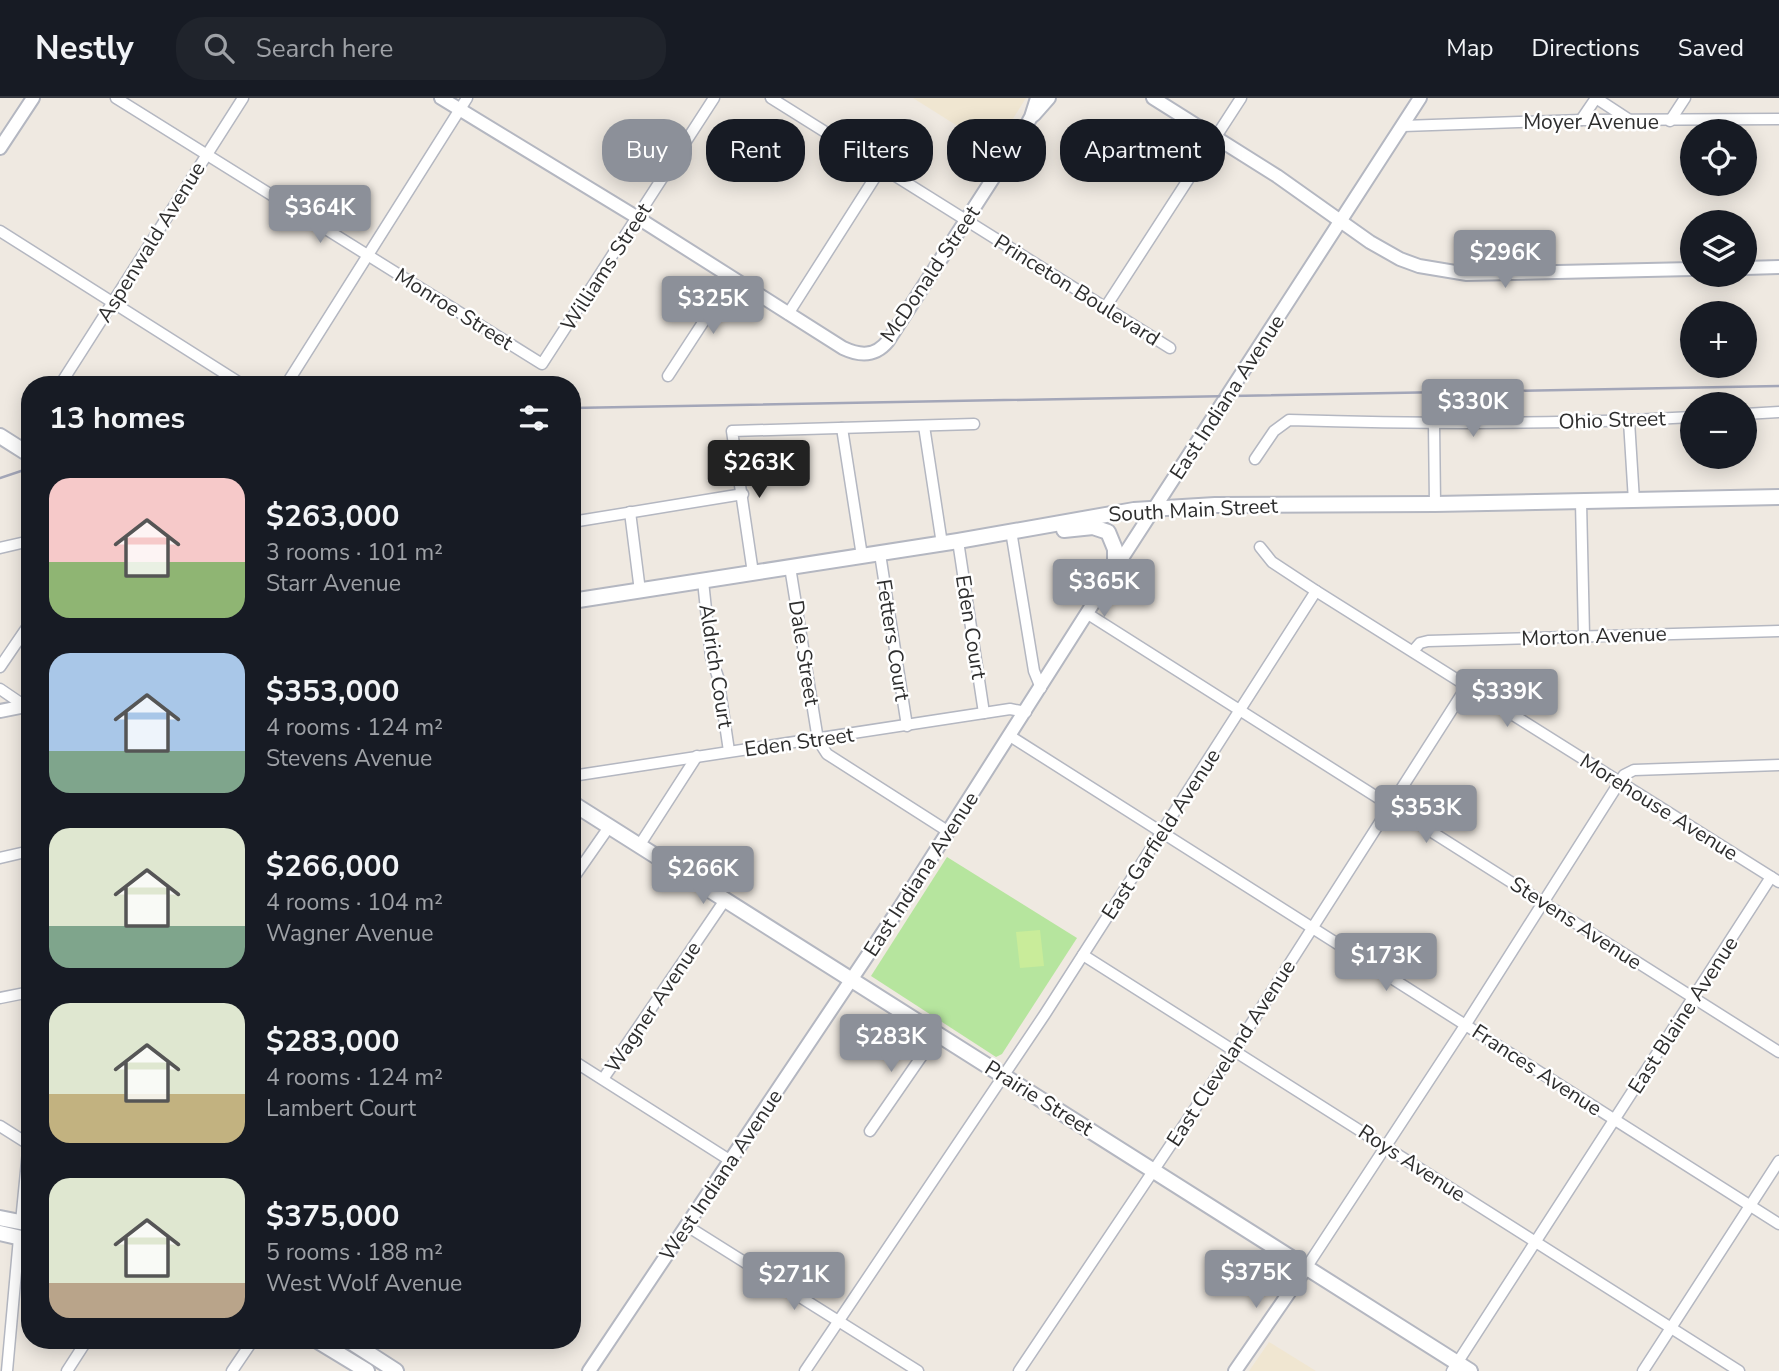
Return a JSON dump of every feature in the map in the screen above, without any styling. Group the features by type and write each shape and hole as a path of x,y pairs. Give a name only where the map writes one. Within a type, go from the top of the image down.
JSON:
{"main road":[{"path":"1,437 21,449"},
{"name":"South Main Street","path":"581,600 1155,508 1779,497"},
{"path":"1043,526 1053,531 1093,527 1105,530 1112,538 1115,549 1115,569"},
{"name":"Prairie Street","path":"581,809 853,979 1460,1368"},
{"path":"0,1218 21,1222"},
{"path":"0,1233 21,1238"},
{"path":"331,1349 367,1371"},
{"path":"362,1349 396,1371"}],"street":[{"path":"0,148 33,98"},
{"name":"Monroe Street","path":"116,98 542,364"},
{"name":"Aspenwald Avenue","path":"66,376 243,98"},
{"path":"441,98 638,218 788,314 872,182"},
{"path":"292,376 467,98"},
{"name":"Williams Street","path":"542,364 714,98"},
{"name":"Princeton Boulevard","path":"771,98 819,129"},
{"name":"McDonald Street","path":"1031,117 1037,98"},
{"name":"McDonald Street","path":"788,314 855,353 867,354 883,347 1031,117 1049,98"},
{"path":"1153,98 1186,119"},
{"path":"1225,124 1241,98"},
{"name":"East Indiana Avenue","path":"853,979 1420,98"},
{"path":"1581,120 1596,98 1631,121"},
{"path":"1670,121 1685,98"},
{"name":"Moyer Avenue","path":"1403,125 1581,120 1779,119"},
{"path":"1225,144 1400,259 1444,272 1488,274 1680,269"},
{"name":"Princeton Boulevard","path":"904,182 1170,348"},
{"path":"1105,308 1187,182"},
{"path":"0,231 229,376"},
{"path":"1757,268 1779,267"},
{"path":"668,376 732,278"},
{"path":"1757,413 1779,412"},
{"name":"Ohio Street","path":"1255,459 1274,432 1289,420 1434,425 1680,418"},
{"path":"1629,421 1634,500"},
{"path":"753,573 732,431 974,424"},
{"path":"1434,425 1435,504"},
{"path":"924,426 942,544"},
{"path":"842,428 862,556"},
{"path":"581,520 743,494"},
{"path":"1581,502 1584,635"},
{"path":"630,512 640,591"},
{"path":"1011,531 1034,671 1041,688"},
{"name":"Eden Court","path":"958,541 984,713"},
{"path":"0,548 21,543"},
{"name":"Morehouse Avenue","path":"1260,547 1272,562 1316,591 1775,880"},
{"name":"Fetters Court","path":"880,554 907,726"},
{"name":"Dale Street","path":"790,567 818,740"},
{"name":"Aldrich Court","path":"703,581 712,657 718,677 729,751"},
{"name":"East Garfield Avenue","path":"805,1371 1004,1076 1316,591"},
{"name":"Stevens Avenue","path":"1088,614 1392,804 1779,1052"},
{"name":"Morton Avenue","path":"1413,651 1420,643 1428,641 1779,631"},
{"path":"0,667 21,636"},
{"name":"East Cleveland Avenue","path":"1019,1371 1235,1049 1467,686"},
{"path":"0,689 21,701"},
{"path":"0,711 21,706"},
{"name":"Eden Street","path":"581,775 1010,709 1026,712"},
{"name":"Frances Avenue","path":"1010,736 1779,1224"},
{"path":"818,740 827,754 949,832"},
{"path":"639,846 697,757"},
{"path":"1235,1371 1387,1147 1624,775 1634,770 1779,765"},
{"path":"581,867 609,827"},
{"path":"0,858 21,853"},
{"name":"East Blaine Avenue","path":"1460,1368 1535,1242 1614,1119 1775,880"},
{"name":"Wagner Avenue","path":"603,1079 725,900"},
{"name":"Roys Avenue","path":"1083,955 1739,1371"},
{"name":"West Indiana Avenue","path":"589,1371 853,979"},
{"path":"0,998 21,994"},
{"path":"870,1132 937,1034"},
{"path":"581,1065 731,1161"},
{"path":"0,1126 21,1139"},
{"path":"1643,1371 1779,1161"},
{"path":"687,1226 918,1371"},
{"path":"7,1371 21,1268"},
{"path":"67,1371 81,1349"},
{"path":"232,1371 247,1349"}],"shaded area":[{"path":"913,98 1026,98 1013,119 947,119"},
{"path":"1269,1342 1316,1371 1249,1371"}],"green space":[{"path":"947,857 1077,938 1002,1054 996,1057 871,976"},
{"path":"1040,930 1044,966 1020,968 1016,932"}],"railway":[{"path":"581,408 1779,386"},
{"path":"0,478 21,471"}]}
